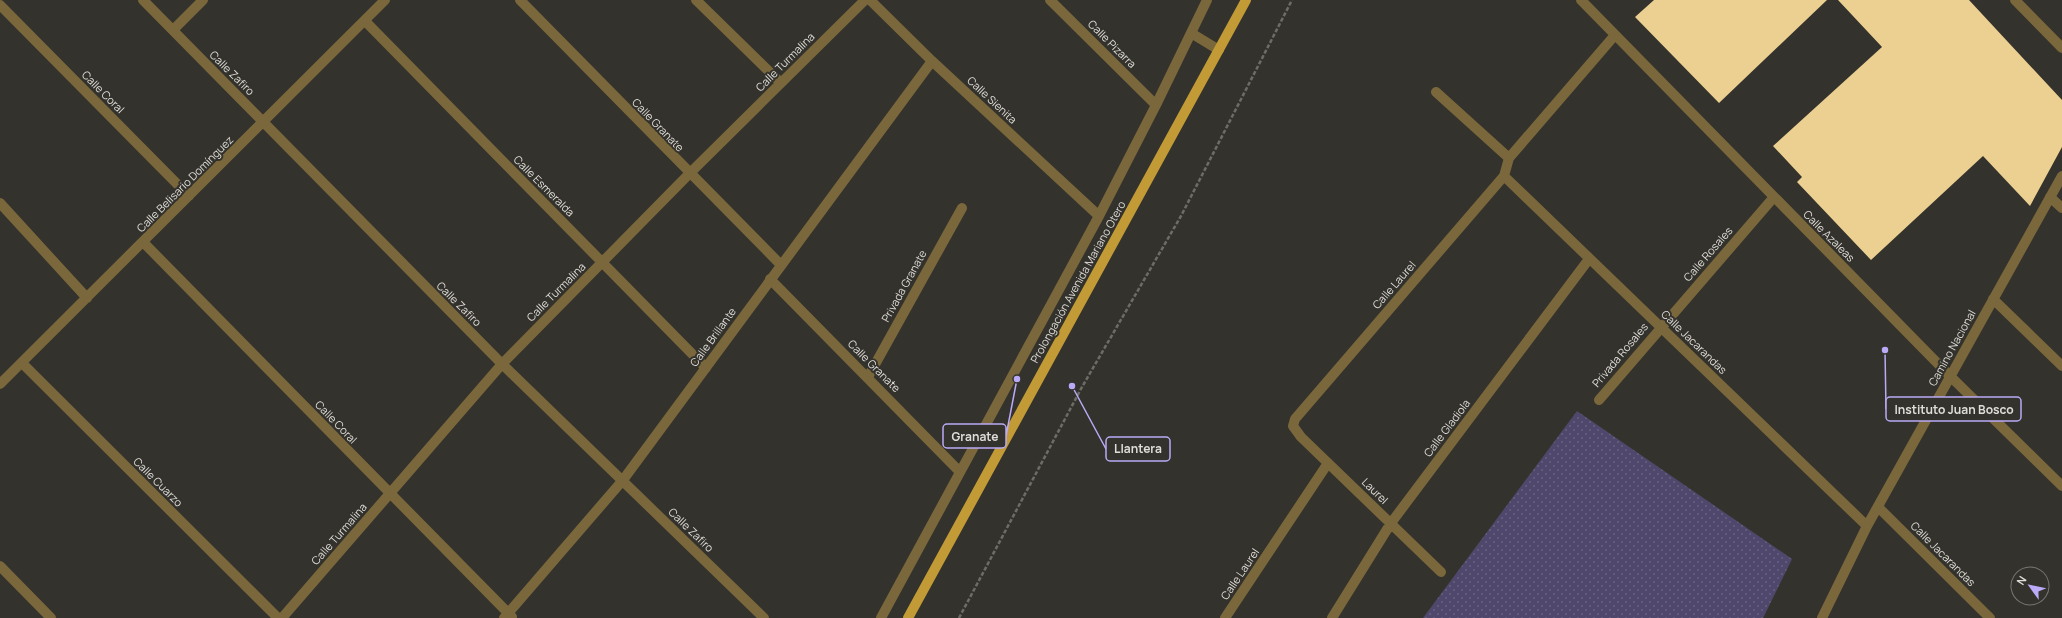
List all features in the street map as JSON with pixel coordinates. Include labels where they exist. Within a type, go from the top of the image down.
[{"type":"main road","name":"Prolongación Avenida Mariano Otero","points":[[908,618],[1246,0]]},
{"type":"street","name":"Calle Zafiro","points":[[143,0],[502,364],[764,618]]},
{"type":"street","points":[[173,30],[203,0]]},
{"type":"street","name":"Calle Belisario Domínguez","points":[[0,384],[385,0]]},
{"type":"street","name":"Calle Granate","points":[[520,0],[689,174],[781,265]]},
{"type":"street","points":[[696,0],[780,83]]},
{"type":"street","name":"Calle Turmalina","points":[[282,618],[502,364],[689,174],[865,0]]},
{"type":"street","name":"Calle Sienita","points":[[870,0],[932,61],[1098,216]]},
{"type":"street","name":"Calle Pizarra","points":[[1050,0],[1156,105]]},
{"type":"street","points":[[881,618],[960,471],[988,424],[1098,216],[1156,105],[1207,0]]},
{"type":"street","name":"Calle Azaleas","points":[[1581,0],[1950,376],[2062,486]]},
{"type":"street","points":[[2015,0],[2062,48]]},
{"type":"street","name":"Calle Coral","points":[[0,5],[189,196]]},
{"type":"street","name":"Calle Esmeralda","points":[[365,21],[706,368]]},
{"type":"street","points":[[1191,33],[1219,50]]},
{"type":"street","name":"Calle Laurel","points":[[1293,426],[1300,412],[1504,176],[1509,158],[1615,35]]},
{"type":"street","name":"Calle Brillante","points":[[508,617],[622,480],[932,61]]},
{"type":"street","points":[[1436,92],[1509,158]]},
{"type":"street","name":"Calle Jacarandas","points":[[1504,176],[1867,526]]},
{"type":"street","name":"Camino Nacional","points":[[1822,618],[1867,526],[2062,176]]},
{"type":"street","name":"Calle Rosales","points":[[1660,327],[1774,197]]},
{"type":"street","points":[[2050,197],[2062,208]]},
{"type":"street","points":[[0,203],[87,298]]},
{"type":"street","name":"Privada Granate","points":[[868,377],[962,208]]},
{"type":"street","name":"Calle Coral","points":[[143,242],[390,493],[508,617]]},
{"type":"street","name":"Calle Gladiola","points":[[1332,618],[1391,523],[1589,259]]},
{"type":"street","name":"Calle Granate","points":[[770,279],[960,471]]},
{"type":"street","points":[[1993,299],[2062,366]]},
{"type":"street","name":"Privada Rosales","points":[[1599,400],[1660,327]]},
{"type":"street","name":"Calle Cuarzo","points":[[22,363],[278,618]]},
{"type":"street","name":"Laurel","points":[[1293,426],[1301,438],[1441,572]]},
{"type":"street","name":"Calle Laurel","points":[[1225,618],[1328,463]]},
{"type":"street","name":"Calle Jacarandas","points":[[1878,507],[1990,618]]},
{"type":"street","points":[[0,566],[51,618]]},
{"type":"path","points":[[960,618],[1082,387],[1181,216],[1292,0]]},
{"type":"shaded area","points":[[1577,411],[1792,559],[1763,618],[1423,618]]},
{"type":"building","points":[[1654,0],[1827,0],[1719,103],[1635,17]]},
{"type":"building","points":[[1838,0],[1969,0],[2062,100],[2062,147],[2030,206],[1983,156],[1871,260],[1797,182],[1802,177],[1773,146],[1882,47]]},
{"type":"place","name":"Instituto Juan Bosco","points":[[1885,350]]},
{"type":"place","name":"Granate","points":[[1017,379]]},
{"type":"place","name":"Llantera","points":[[1072,386]]}]
